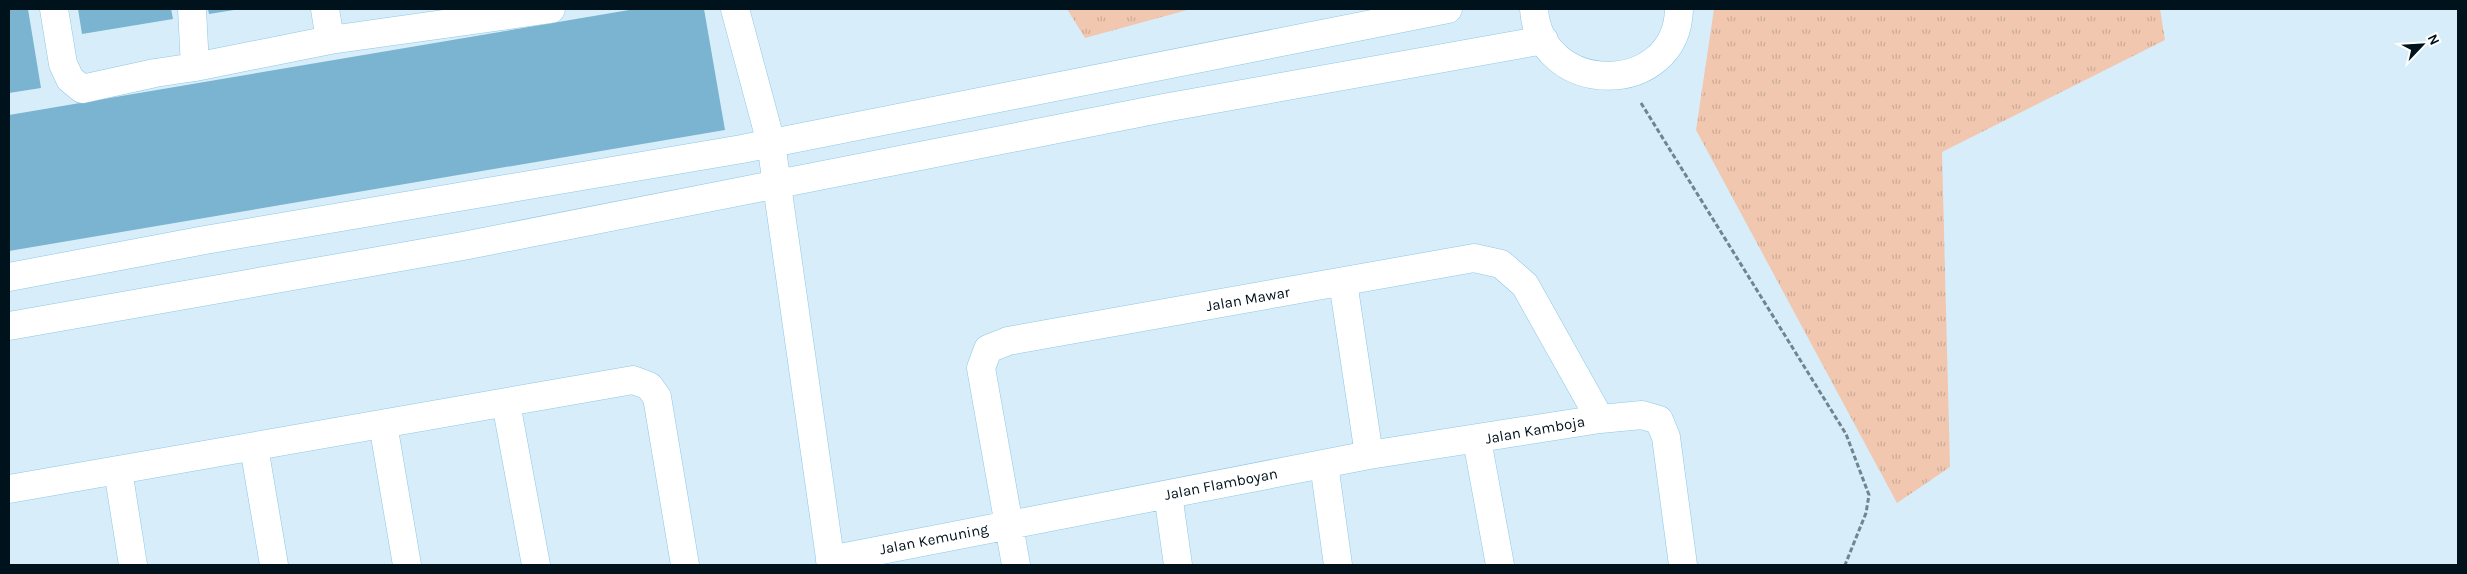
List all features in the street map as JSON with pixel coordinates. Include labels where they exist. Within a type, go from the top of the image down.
[{"type":"street","points":[[54,9],[63,64],[70,79],[82,89],[155,73],[195,67],[455,16],[551,9]]},
{"type":"street","points":[[192,9],[195,67]]},
{"type":"street","points":[[325,9],[330,40]]},
{"type":"street","points":[[735,9],[771,143],[831,563]]},
{"type":"street","points":[[9,277],[205,240],[771,143],[1448,9]]},
{"type":"street","points":[[1534,9],[1538,30],[1561,61],[1577,71],[1596,76],[1634,73],[1650,63],[1664,50],[1674,34],[1679,9]]},
{"type":"street","points":[[9,326],[463,246],[1164,108],[1544,40]]},
{"type":"street","name":"Jalan Mawar","points":[[1008,524],[981,368],[988,349],[1008,341],[1474,258],[1501,264],[1525,285],[1600,419]]},
{"type":"street","points":[[1343,282],[1369,455]]},
{"type":"street","points":[[9,489],[634,380],[649,386],[657,397],[685,565]]},
{"type":"street","points":[[506,403],[536,565]]},
{"type":"street","name":"Jalan Kamboja","points":[[1500,565],[1477,440],[1600,419],[1642,415],[1659,420],[1666,437],[1683,565]]},
{"type":"street","points":[[383,424],[407,565]]},
{"type":"street","name":"Jalan Flamboyan","points":[[1008,524],[1369,455],[1477,440]]},
{"type":"street","points":[[254,447],[274,565]]},
{"type":"street","points":[[1324,464],[1338,565]]},
{"type":"street","points":[[118,470],[133,565]]},
{"type":"street","points":[[1168,494],[1178,565]]},
{"type":"street","points":[[1008,524],[1016,565]]},
{"type":"street","name":"Jalan Kemuning","points":[[831,563],[1008,524]]},
{"type":"path","points":[[1624,75],[1846,434],[1869,495],[1866,513],[1845,565]]},
{"type":"green space","points":[[1067,9],[1191,9],[1085,38]]},
{"type":"green space","points":[[1714,9],[2160,9],[2165,40],[1942,152],[1950,467],[1897,503],[1696,130]]},
{"type":"building","points":[[9,9],[28,9],[41,88],[9,93]]},
{"type":"building","points":[[78,9],[171,9],[173,19],[82,34]]},
{"type":"building","points":[[208,9],[234,9],[234,10],[209,14]]},
{"type":"building","points":[[635,9],[704,9],[725,130],[9,251],[9,115]]}]
